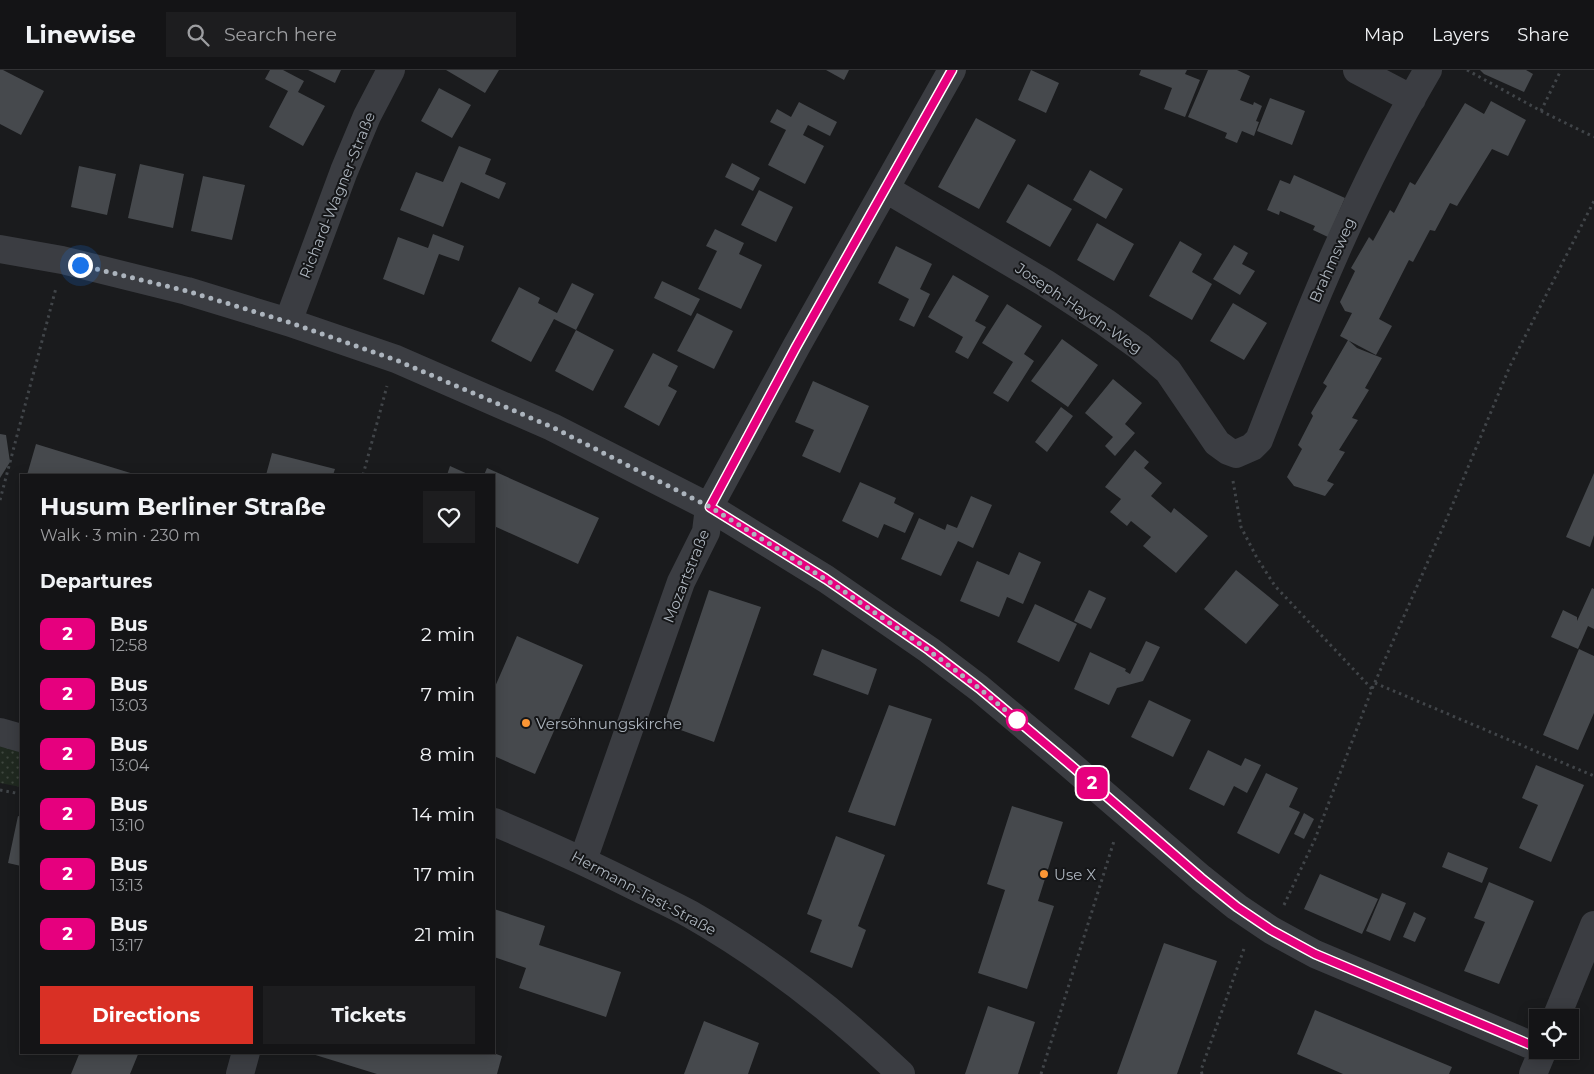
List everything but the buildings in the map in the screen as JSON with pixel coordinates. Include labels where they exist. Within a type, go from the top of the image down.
[{"type":"street","name":"Richard-Wagner-Straße","points":[[288,322],[344,172],[367,116],[391,70]]},
{"type":"street","name":"Mozartstraße","points":[[583,860],[681,582],[706,532],[710,507],[796,347],[952,70]]},
{"type":"street","points":[[1357,70],[1412,99]]},
{"type":"street","name":"Brahmsweg","points":[[1236,451],[1252,447],[1260,440],[1304,325],[1346,229],[1385,148],[1428,70]]},
{"type":"street","name":"Joseph-Haydn-Weg","points":[[886,189],[1045,283],[1140,346],[1168,371],[1217,443],[1236,451]]},
{"type":"street","points":[[0,249],[62,260],[187,291],[288,322],[396,360],[552,427],[710,507],[826,579],[929,650],[979,688],[1237,907],[1259,935],[1315,954],[1529,1044]]},
{"type":"street","points":[[0,732],[20,738]]},
{"type":"street","name":"Hermann-Tast-Straße","points":[[495,822],[583,860],[689,914],[793,982],[848,1026],[902,1074]]},
{"type":"street","points":[[1560,1009],[1594,925]]},
{"type":"street","points":[[240,1074],[245,1054]]},
{"type":"street","points":[[1533,1074],[1539,1059]]},
{"type":"path","points":[[1467,70],[1541,111],[1594,137]]},
{"type":"path","points":[[1541,111],[1561,70]]},
{"type":"path","points":[[1202,1074],[1200,1070],[1259,935],[1302,869],[1372,689],[1444,526],[1510,366],[1594,201]]},
{"type":"path","points":[[0,500],[62,260]]},
{"type":"path","points":[[363,474],[396,360]]},
{"type":"path","points":[[1236,451],[1242,527],[1257,558],[1275,586],[1372,689]]},
{"type":"path","points":[[1375,683],[1594,776]]},
{"type":"path","points":[[0,790],[20,794]]},
{"type":"path","points":[[1040,1074],[1116,832]]},
{"type":"shaded area","points":[[0,743],[20,747],[20,787],[0,783]]},
{"type":"bus line","name":"2","points":[[952,70],[796,347],[710,507],[826,579],[929,650],[979,688],[1117,803],[1201,878],[1237,907],[1271,930],[1315,954],[1529,1044]]},
{"type":"place","name":"Versöhnungskirche","points":[[526,723]]},
{"type":"place","name":"Use X","points":[[1044,874]]},
{"type":"route","points":[[80,265],[187,291],[288,322],[396,360],[552,427],[710,507],[773,546],[839,588],[916,641],[979,688],[1017,720]]}]
